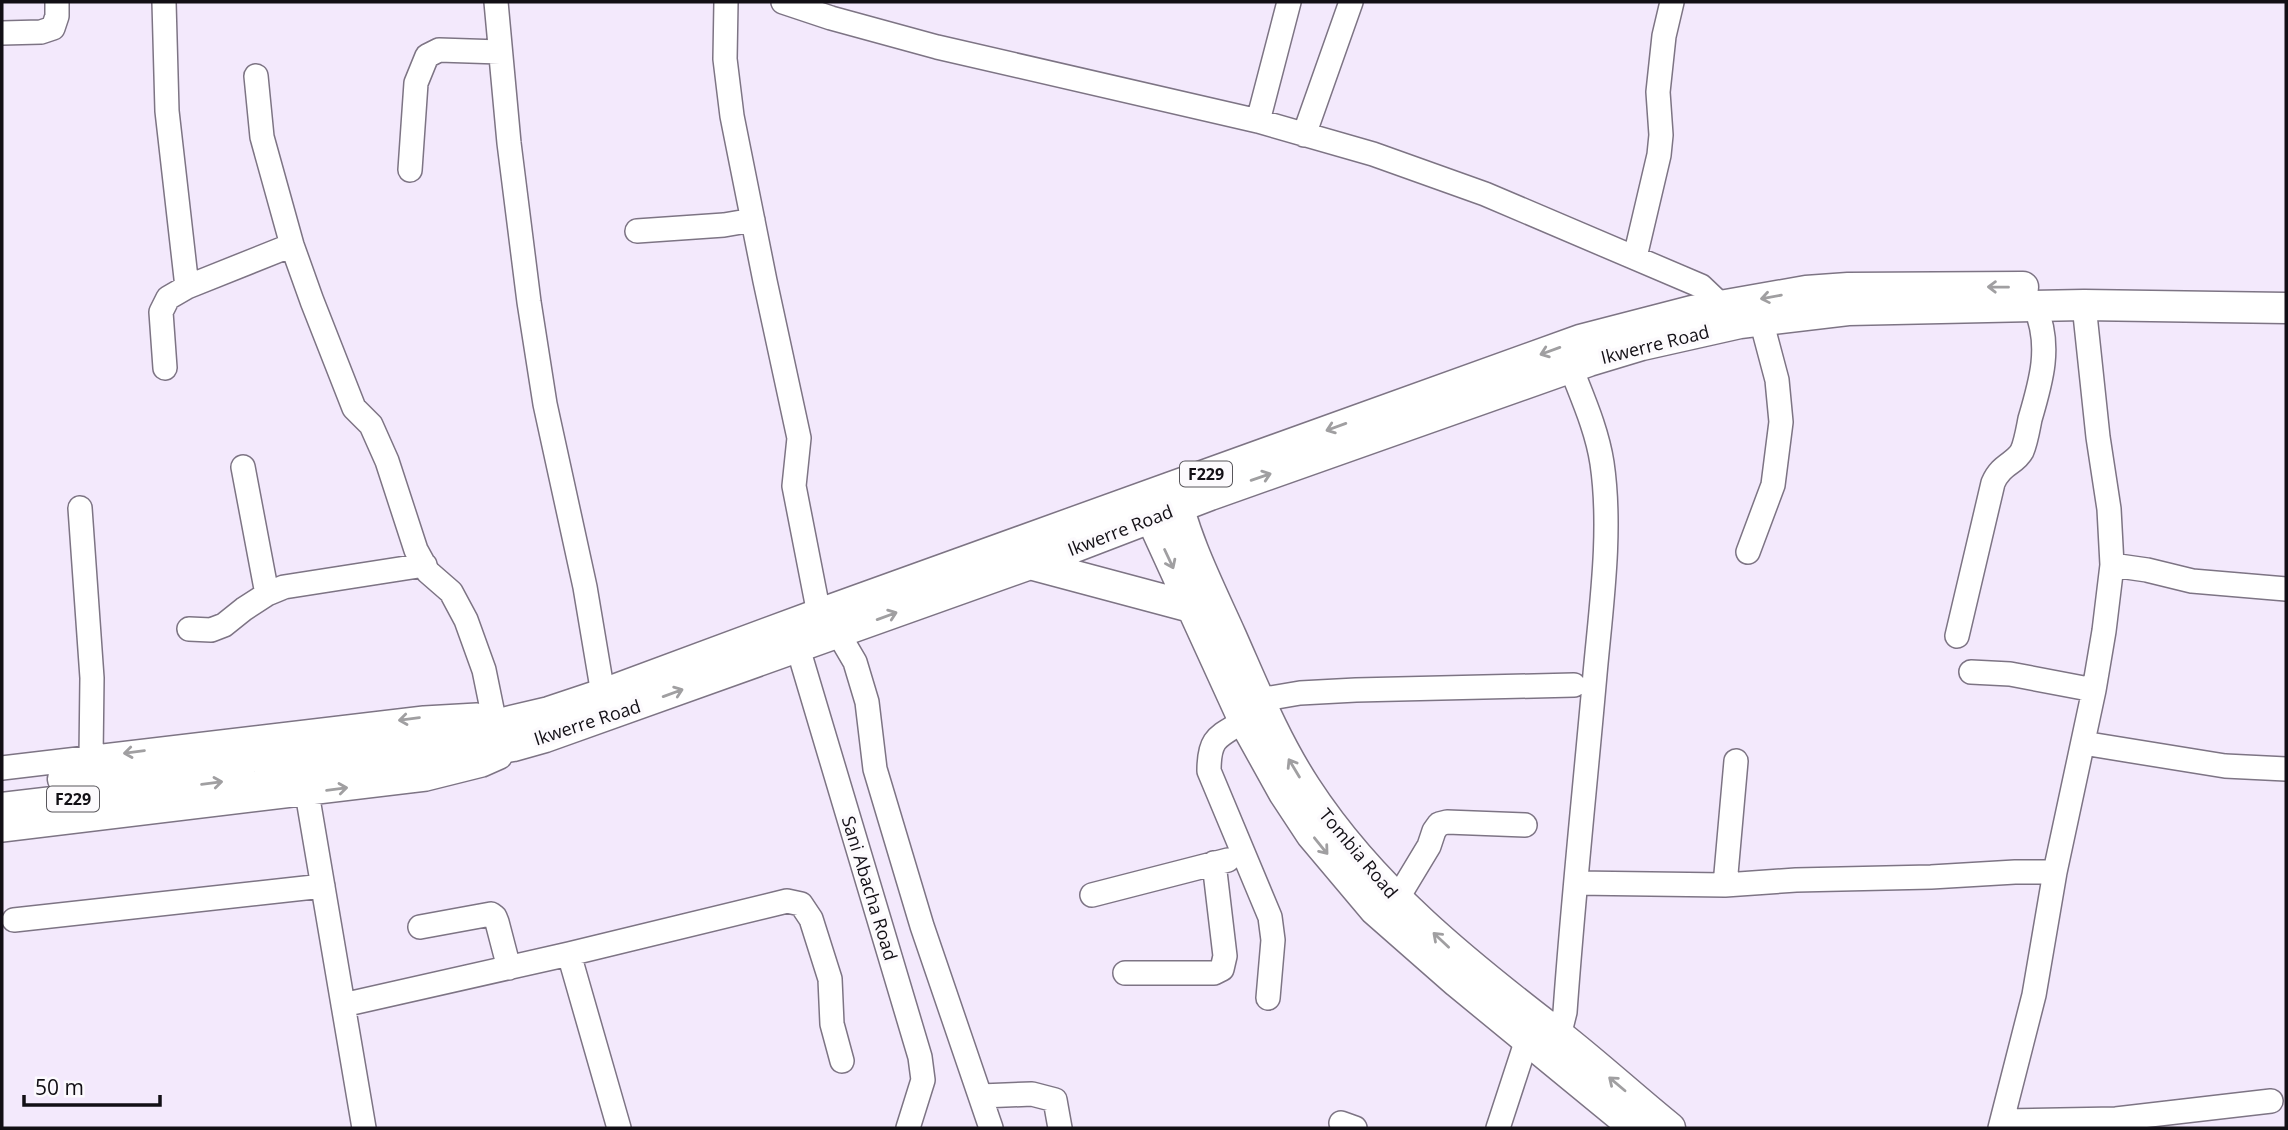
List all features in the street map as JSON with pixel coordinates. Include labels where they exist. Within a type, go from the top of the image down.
[{"type":"main road","name":"Ikwerre Road","points":[[1176,497],[1210,495],[1571,368],[1806,291],[1973,287],[2286,289]]},
{"type":"main road","name":"Ikwerre Road","points":[[2,787],[144,780],[471,753],[545,737],[799,648],[828,624],[1176,497],[1580,340],[1634,324],[1723,316],[1761,320],[1848,310],[2084,305],[2286,308]]},
{"type":"main road","points":[[1193,547],[1196,520],[1210,495]]},
{"type":"main road","name":"Tombia Road","points":[[1176,497],[1284,793],[1311,834],[1375,910],[1657,1127]]},
{"type":"main road","name":"Ikwerre Road","points":[[2,808],[144,780],[463,730],[549,712],[1030,564],[1146,508]]},
{"type":"main road","name":"Tombia Road","points":[[1146,508],[1191,607],[1252,711],[1282,748],[1307,789],[1340,834],[1398,899],[1542,1038]]},
{"type":"main road","points":[[1030,564],[1191,607]]},
{"type":"street","points":[[2,33],[41,32],[53,28],[57,16],[57,2]]},
{"type":"street","points":[[164,2],[167,111],[187,287]]},
{"type":"street","points":[[2,768],[424,718],[543,709],[600,695],[585,587],[545,404],[531,314],[509,144],[496,2]]},
{"type":"street","points":[[726,2],[725,59],[732,116],[799,438],[794,486],[828,624],[855,662],[867,702],[876,769],[922,926],[991,1128]]},
{"type":"street","points":[[783,2],[937,47],[1258,121],[1373,154],[1485,194],[1701,286],[1723,316]]},
{"type":"street","points":[[1258,121],[1289,2]]},
{"type":"street","points":[[1304,135],[1352,2]]},
{"type":"street","points":[[1635,257],[1661,135],[1658,92],[1664,36],[1672,2]]},
{"type":"street","points":[[410,170],[416,83],[427,56],[439,50],[500,52]]},
{"type":"street","points":[[256,76],[262,137],[292,245],[354,408],[371,425],[387,461],[416,550],[428,572],[451,592],[466,620],[484,670],[493,714]]},
{"type":"street","points":[[636,231],[724,225],[752,220]]},
{"type":"street","points":[[165,368],[161,312],[168,298],[187,287],[292,245]]},
{"type":"street","points":[[2084,305],[2098,437],[2109,509],[2112,565],[2094,690],[2056,872],[2034,995],[2001,1124],[2116,1119],[2271,1101]]},
{"type":"street","points":[[1958,636],[1993,483],[1998,471],[2021,453],[2043,375],[2043,325],[2035,307]]},
{"type":"street","points":[[1748,552],[1773,485],[1781,422],[1777,380],[1761,320]]},
{"type":"street","points":[[1498,1128],[1542,1038],[1565,1012],[1599,623],[1606,499],[1602,462],[1593,425],[1571,368]]},
{"type":"street","points":[[243,467],[267,594]]},
{"type":"street","points":[[80,508],[92,678],[91,757]]},
{"type":"street","points":[[189,629],[211,630],[225,625],[267,594],[284,587],[425,565]]},
{"type":"street","points":[[2112,565],[2192,581],[2286,589]]},
{"type":"street","name":"Sani Abacha Road","points":[[799,648],[920,1058],[923,1080],[908,1128]]},
{"type":"street","points":[[1971,671],[2010,674],[2094,690]]},
{"type":"street","points":[[1268,998],[1272,927],[1209,771],[1209,752],[1218,737],[1252,711],[1300,693],[1574,685]]},
{"type":"street","points":[[2,830],[440,776],[482,765],[545,737]]},
{"type":"street","points":[[2083,743],[2225,766],[2286,769]]},
{"type":"street","points":[[1726,885],[1736,761]]},
{"type":"street","points":[[307,793],[364,1128]]},
{"type":"street","points":[[1398,899],[1439,824],[1525,825]]},
{"type":"street","points":[[1092,895],[1244,856]]},
{"type":"street","points":[[1125,973],[1214,973],[1222,969],[1225,956],[1214,863]]},
{"type":"street","points":[[1576,883],[1726,885],[1796,880],[2056,872]]},
{"type":"street","points":[[14,920],[323,886]]},
{"type":"street","points":[[343,1006],[787,901],[801,904],[811,919],[830,979],[832,1024],[842,1061]]},
{"type":"street","points":[[421,927],[491,914],[497,922],[509,968]]},
{"type":"street","points":[[569,954],[619,1128]]},
{"type":"street","points":[[981,1096],[1032,1094],[1055,1100],[1060,1128]]}]
